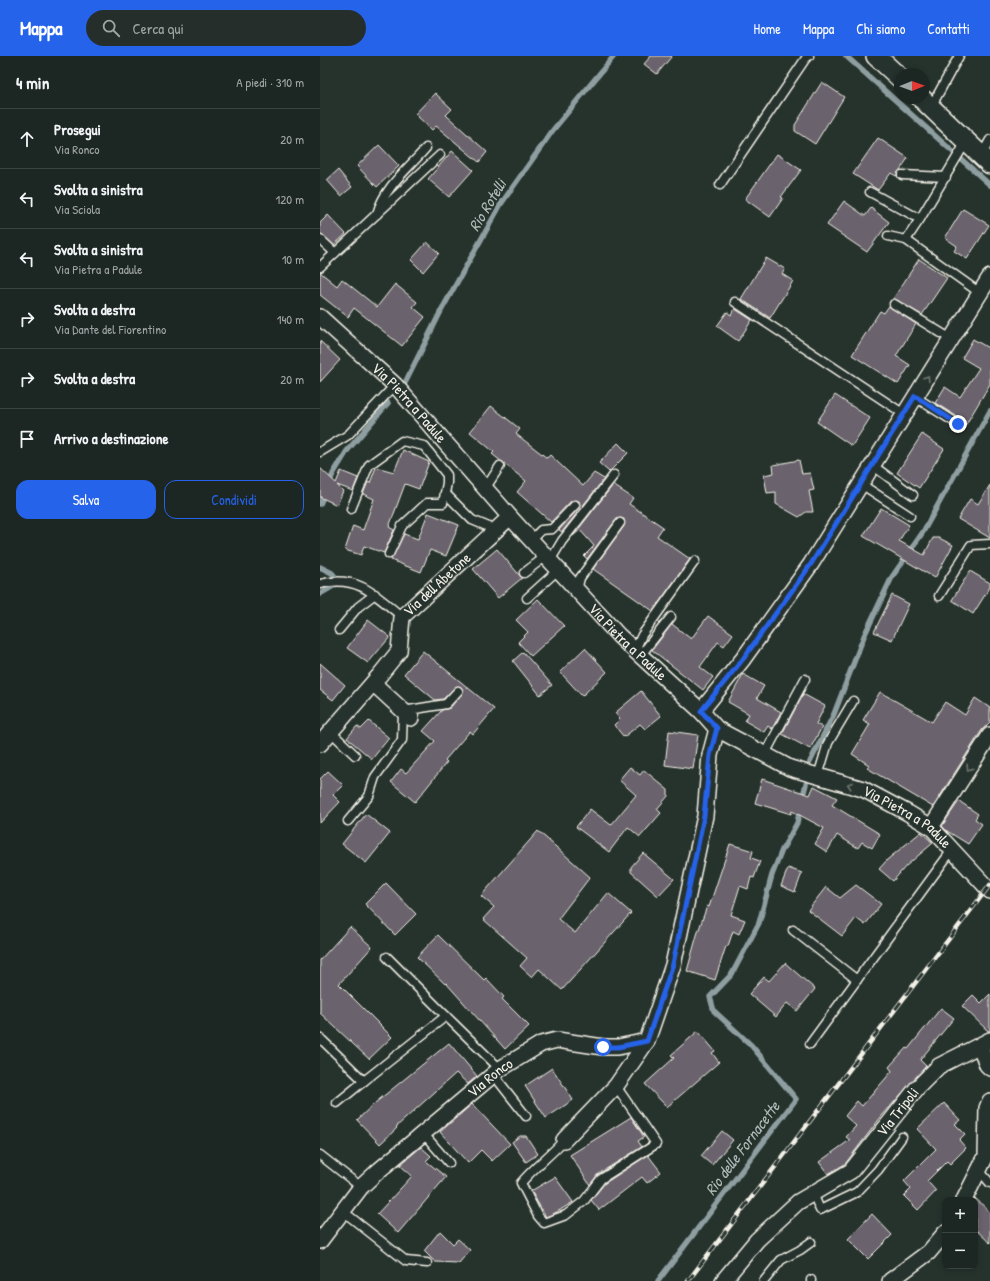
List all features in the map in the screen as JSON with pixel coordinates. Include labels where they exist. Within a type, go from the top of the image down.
[{"type":"street","points":[[876,56],[894,72]]},
{"type":"street","points":[[928,104],[964,145],[987,153]]},
{"type":"street","points":[[701,711],[743,659],[811,564],[990,277]]},
{"type":"street","name":"Via Pietra a Padule","points":[[320,317],[395,385],[510,517],[619,636],[701,711],[717,728],[790,768],[863,789],[931,826],[990,891]]},
{"type":"street","name":"Via dell'Abetone","points":[[320,744],[373,683],[398,651],[402,617],[510,517]]},
{"type":"street","points":[[373,683],[407,715]]},
{"type":"street","points":[[564,1140],[616,1086],[647,1041],[675,957],[704,816],[710,755],[717,728]]},
{"type":"street","points":[[931,826],[990,735]]},
{"type":"street","name":"Via Ronco","points":[[320,1241],[344,1212],[361,1187],[376,1172],[497,1071],[541,1044],[557,1040],[603,1047],[618,1047],[647,1041]]},
{"type":"street","points":[[985,1043],[987,1065],[990,1068]]},
{"type":"street","name":"Via Tripoli","points":[[723,1281],[757,1240],[798,1202],[851,1171],[917,1088],[939,1066],[985,1043]]},
{"type":"street","points":[[966,1197],[986,1156],[987,1108],[990,1101]]},
{"type":"street","points":[[890,1281],[929,1252],[942,1237]]},
{"type":"lane","points":[[720,185],[806,58],[809,56]]},
{"type":"lane","points":[[930,96],[959,56]]},
{"type":"lane","points":[[906,240],[946,177],[964,145]]},
{"type":"lane","points":[[377,214],[381,200],[387,189],[426,148]]},
{"type":"lane","points":[[320,267],[440,155]]},
{"type":"lane","points":[[902,175],[946,177]]},
{"type":"lane","points":[[870,192],[920,219]]},
{"type":"lane","points":[[888,236],[906,240],[980,293]]},
{"type":"lane","points":[[320,239],[335,253]]},
{"type":"lane","points":[[735,302],[904,414]]},
{"type":"lane","points":[[894,304],[951,339]]},
{"type":"lane","points":[[320,452],[348,435],[395,385]]},
{"type":"lane","points":[[915,396],[958,424]]},
{"type":"lane","points":[[351,508],[369,465],[402,441],[424,446],[447,475],[443,503],[427,503],[402,526],[389,554]]},
{"type":"lane","points":[[872,465],[913,494]]},
{"type":"lane","points":[[485,488],[500,466]]},
{"type":"lane","points":[[527,598],[551,562],[562,542],[614,476]]},
{"type":"lane","points":[[861,484],[910,516]]},
{"type":"lane","points":[[445,493],[472,520],[496,530]]},
{"type":"lane","points":[[531,540],[541,530],[552,529],[575,505]]},
{"type":"lane","points":[[577,590],[580,578],[620,523]]},
{"type":"lane","points":[[939,596],[971,545],[990,544]]},
{"type":"lane","points":[[638,653],[642,635],[695,561]]},
{"type":"lane","points":[[524,573],[551,562]]},
{"type":"lane","points":[[320,584],[334,580],[349,582],[375,594],[402,617]]},
{"type":"lane","points":[[339,630],[358,607],[375,594]]},
{"type":"lane","points":[[638,653],[671,617]]},
{"type":"lane","points":[[765,754],[805,679]]},
{"type":"lane","points":[[348,821],[369,796],[374,777],[402,740],[407,715],[446,704],[458,691]]},
{"type":"lane","points":[[818,776],[828,743],[853,701]]},
{"type":"lane","points":[[331,732],[355,755]]},
{"type":"lane","points":[[810,1044],[952,850]]},
{"type":"lane","points":[[793,930],[857,980]]},
{"type":"lane","points":[[386,957],[446,1016],[497,1071],[526,1116]]},
{"type":"lane","points":[[337,1103],[446,1016]]},
{"type":"lane","points":[[320,1038],[364,1081]]},
{"type":"lane","points":[[564,1140],[550,1156],[535,1167],[521,1184],[538,1216],[544,1223],[566,1215],[584,1201],[601,1179],[656,1144],[616,1086]]},
{"type":"lane","points":[[423,1133],[449,1163]]},
{"type":"lane","name":"Via Tripoli","points":[[813,1193],[820,1210],[857,1192],[878,1170],[902,1137]]},
{"type":"lane","points":[[320,1155],[361,1187]]},
{"type":"lane","points":[[979,1170],[990,1183]]},
{"type":"lane","points":[[344,1212],[406,1261],[427,1263]]},
{"type":"lane","points":[[764,1281],[782,1260],[811,1242]]},
{"type":"building","points":[[651,56],[672,56],[657,74],[644,64]]},
{"type":"building","points":[[822,82],[844,97],[815,144],[795,131],[795,125]]},
{"type":"building","points":[[435,93],[452,109],[446,115],[487,152],[479,162],[436,126],[432,130],[415,114]]},
{"type":"building","points":[[878,138],[908,158],[896,176],[891,173],[878,190],[853,174]]},
{"type":"building","points":[[379,145],[399,166],[377,187],[357,166]]},
{"type":"building","points":[[452,151],[473,170],[449,197],[428,179]]},
{"type":"building","points":[[777,154],[801,170],[781,197],[783,198],[770,217],[745,199]]},
{"type":"building","points":[[338,170],[352,187],[341,196],[327,180]]},
{"type":"building","points":[[844,201],[865,216],[871,208],[889,222],[867,252],[827,225]]},
{"type":"building","points":[[963,209],[989,225],[967,259],[954,251],[957,246],[945,238]]},
{"type":"building","points":[[328,215],[346,234],[334,245],[320,234],[320,223]]},
{"type":"building","points":[[427,242],[439,253],[423,272],[411,260]]},
{"type":"building","points":[[766,258],[785,269],[782,274],[793,281],[770,318],[741,299]]},
{"type":"building","points":[[919,259],[947,278],[922,315],[893,299]]},
{"type":"building","points":[[320,272],[337,286],[342,279],[377,307],[395,284],[417,302],[413,307],[425,317],[402,346],[354,308],[348,317],[320,295]]},
{"type":"building","points":[[889,306],[916,324],[896,356],[910,365],[898,384],[852,355],[880,311],[884,313]]},
{"type":"building","points":[[735,309],[752,320],[738,341],[717,326],[727,312],[731,315]]},
{"type":"building","points":[[973,339],[990,349],[990,384],[965,426],[961,419],[935,403],[945,387],[960,397],[979,368],[962,358]]},
{"type":"building","points":[[320,341],[340,360],[320,382]]},
{"type":"building","points":[[835,395],[870,418],[852,446],[817,422]]},
{"type":"building","points":[[491,406],[520,429],[516,434],[547,458],[550,455],[583,486],[594,473],[604,479],[562,532],[559,530],[579,508],[579,501],[571,501],[551,522],[517,492],[526,481],[492,454],[494,452],[470,432]]},
{"type":"building","points":[[922,434],[944,449],[919,488],[897,473]]},
{"type":"building","points":[[618,443],[628,453],[609,472],[599,463]]},
{"type":"building","points":[[403,450],[429,462],[419,489],[405,484],[389,527],[394,530],[384,553],[364,546],[361,555],[345,550],[353,526],[363,530],[374,499],[363,494],[368,482],[370,483],[376,467],[394,472]]},
{"type":"building","points":[[799,460],[802,474],[810,473],[814,490],[809,491],[813,512],[806,512],[799,517],[776,504],[776,492],[767,493],[764,475],[774,473],[773,465]]},
{"type":"building","points":[[320,468],[336,483],[341,471],[358,478],[353,491],[337,485],[343,491],[337,505],[320,497]]},
{"type":"building","points":[[613,485],[633,498],[629,504],[663,527],[657,536],[690,559],[653,611],[593,569],[624,526],[624,519],[620,518],[616,520],[587,559],[584,556],[594,546],[580,530],[573,536]]},
{"type":"building","points":[[990,485],[990,538],[958,519],[970,499],[978,504]]},
{"type":"building","points":[[881,508],[909,525],[899,541],[924,555],[933,538],[939,538],[953,545],[935,578],[863,536]]},
{"type":"building","points":[[428,513],[459,525],[446,556],[430,550],[421,572],[391,560],[404,534],[418,539]]},
{"type":"building","points":[[497,549],[522,578],[498,598],[473,569]]},
{"type":"building","points":[[970,571],[990,583],[990,587],[973,614],[952,600]]},
{"type":"building","points":[[892,595],[909,604],[892,640],[874,632]]},
{"type":"building","points":[[538,599],[564,626],[531,656],[518,642],[528,632],[516,620]]},
{"type":"building","points":[[708,616],[733,634],[724,646],[718,642],[700,667],[713,677],[703,690],[652,650],[672,624],[691,639]]},
{"type":"building","points":[[368,620],[390,637],[368,663],[347,648]]},
{"type":"building","points":[[585,648],[607,672],[582,696],[560,672]]},
{"type":"building","points":[[423,651],[494,709],[473,734],[470,731],[445,760],[447,762],[415,802],[391,782],[401,769],[406,773],[435,741],[423,731],[442,710],[450,708],[463,692],[461,687],[457,686],[443,699],[435,700],[404,674]]},
{"type":"building","points":[[523,652],[552,685],[540,695],[513,661]]},
{"type":"building","points":[[320,663],[345,685],[333,700],[320,690]]},
{"type":"building","points":[[743,674],[764,686],[757,698],[781,712],[772,729],[768,726],[764,732],[745,721],[749,714],[728,702]]},
{"type":"building","points":[[641,691],[661,716],[645,729],[640,724],[624,737],[614,725],[620,719],[615,713]]},
{"type":"building","points":[[880,692],[932,722],[945,702],[965,715],[975,698],[990,708],[990,722],[982,730],[933,807],[867,768],[869,765],[852,754],[870,724],[863,720]]},
{"type":"building","points":[[803,694],[825,706],[816,724],[822,727],[810,749],[782,734]]},
{"type":"building","points":[[369,721],[389,738],[372,759],[347,738],[357,726],[361,729]]},
{"type":"building","points":[[669,731],[698,735],[693,769],[665,765]]},
{"type":"building","points":[[630,767],[640,775],[644,770],[668,790],[668,796],[657,809],[661,813],[640,837],[628,827],[609,852],[576,827],[590,809],[611,825],[636,795],[619,780]]},
{"type":"building","points":[[328,771],[343,785],[333,795],[340,802],[320,823],[320,779]]},
{"type":"building","points":[[762,779],[810,795],[814,786],[837,798],[832,805],[880,834],[872,848],[862,842],[858,848],[837,835],[827,852],[815,844],[824,828],[792,811],[791,814],[755,803]]},
{"type":"building","points":[[959,801],[978,814],[975,819],[982,824],[968,844],[947,831],[942,826]]},
{"type":"building","points":[[366,814],[390,833],[366,863],[342,844]]},
{"type":"building","points":[[538,831],[590,877],[558,919],[575,933],[608,893],[631,913],[562,990],[539,969],[532,977],[520,966],[527,958],[483,919],[494,907],[481,896]]},
{"type":"building","points":[[921,832],[933,843],[906,866],[893,881],[879,869],[888,859]]},
{"type":"building","points":[[730,844],[753,851],[751,858],[760,861],[754,878],[751,877],[748,889],[740,886],[731,915],[745,920],[739,934],[733,931],[728,946],[726,946],[715,980],[687,971],[697,935],[707,906],[709,907]]},
{"type":"building","points":[[643,853],[674,879],[658,896],[631,872],[631,867]]},
{"type":"building","points":[[788,868],[802,873],[795,892],[781,886]]},
{"type":"building","points":[[386,883],[416,914],[395,935],[365,904]]},
{"type":"building","points":[[856,885],[881,904],[865,925],[856,918],[842,936],[808,910],[826,887],[840,898]]},
{"type":"building","points":[[350,927],[372,947],[339,984],[392,1037],[369,1059],[320,1013],[320,960]]},
{"type":"building","points":[[438,935],[484,980],[486,978],[504,997],[502,999],[529,1026],[505,1049],[446,983],[445,984],[417,957]]},
{"type":"building","points":[[785,963],[815,989],[797,1011],[787,1003],[776,1017],[749,994],[764,977],[769,981]]},
{"type":"building","points":[[990,994],[990,1031],[988,1031],[962,1006],[973,995],[981,1003]]},
{"type":"building","points":[[941,1008],[954,1018],[920,1060],[926,1066],[881,1117],[845,1164],[828,1174],[819,1162],[850,1140],[846,1137],[856,1126],[845,1116],[857,1101],[862,1106],[892,1071],[889,1067],[906,1048],[908,1049]]},
{"type":"building","points":[[698,1031],[715,1051],[712,1053],[719,1062],[667,1107],[645,1084],[674,1058],[671,1055]]},
{"type":"building","points":[[449,1043],[477,1076],[468,1084],[456,1073],[396,1127],[397,1128],[380,1144],[357,1120],[375,1103]]},
{"type":"building","points":[[552,1068],[573,1100],[546,1118],[525,1086]]},
{"type":"building","points":[[944,1103],[960,1120],[955,1124],[965,1134],[959,1140],[966,1148],[950,1164],[947,1161],[927,1181],[936,1191],[918,1210],[904,1196],[911,1189],[904,1181],[936,1149],[917,1129]]},
{"type":"building","points":[[472,1104],[510,1144],[492,1161],[481,1150],[468,1163],[440,1132]]},
{"type":"building","points":[[631,1117],[644,1137],[638,1141],[642,1147],[598,1174],[590,1185],[570,1155]]},
{"type":"building","points":[[722,1131],[733,1140],[712,1165],[701,1156]]},
{"type":"building","points":[[520,1136],[526,1136],[538,1154],[526,1162],[512,1142]]},
{"type":"building","points":[[421,1147],[431,1156],[426,1161],[446,1177],[398,1233],[377,1214],[412,1176],[400,1165]]},
{"type":"building","points":[[648,1155],[661,1172],[647,1183],[642,1177],[599,1210],[591,1200],[605,1183]]},
{"type":"building","points":[[555,1177],[573,1202],[546,1217],[531,1191]]},
{"type":"building","points":[[978,1201],[990,1212],[990,1243],[978,1232]]},
{"type":"building","points":[[872,1214],[892,1235],[868,1259],[848,1239]]},
{"type":"building","points":[[440,1231],[453,1244],[458,1239],[470,1250],[459,1263],[435,1262],[424,1251]]},
{"type":"waterway","name":"Rio Rotelli","points":[[405,383],[441,311],[501,204],[553,130],[614,56]]},
{"type":"waterway","points":[[846,56],[990,185]]},
{"type":"waterway","name":"Rio Rotelli","points":[[320,504],[333,474],[347,451],[388,403]]},
{"type":"waterway","points":[[810,762],[834,714],[864,636],[892,577],[923,532],[990,411]]},
{"type":"waterway","name":"Rio Rotelli","points":[[320,567],[332,573],[337,579]]},
{"type":"waterway","name":"Rio Rotelli","points":[[320,594],[337,584]]},
{"type":"waterway","name":"Rio delle Fornacette","points":[[802,800],[806,784]]},
{"type":"waterway","name":"Rio delle Fornacette","points":[[658,1281],[796,1099],[751,1045],[714,1011],[710,997],[732,974],[759,923],[772,875],[782,850],[797,823],[800,809]]},
{"type":"railway","points":[[688,1281],[990,885]]},
{"type":"route","points":[[603,1047],[618,1047],[647,1041],[673,964],[704,816],[710,755],[717,728],[701,711],[743,659],[811,564],[915,396],[958,424]]}]
